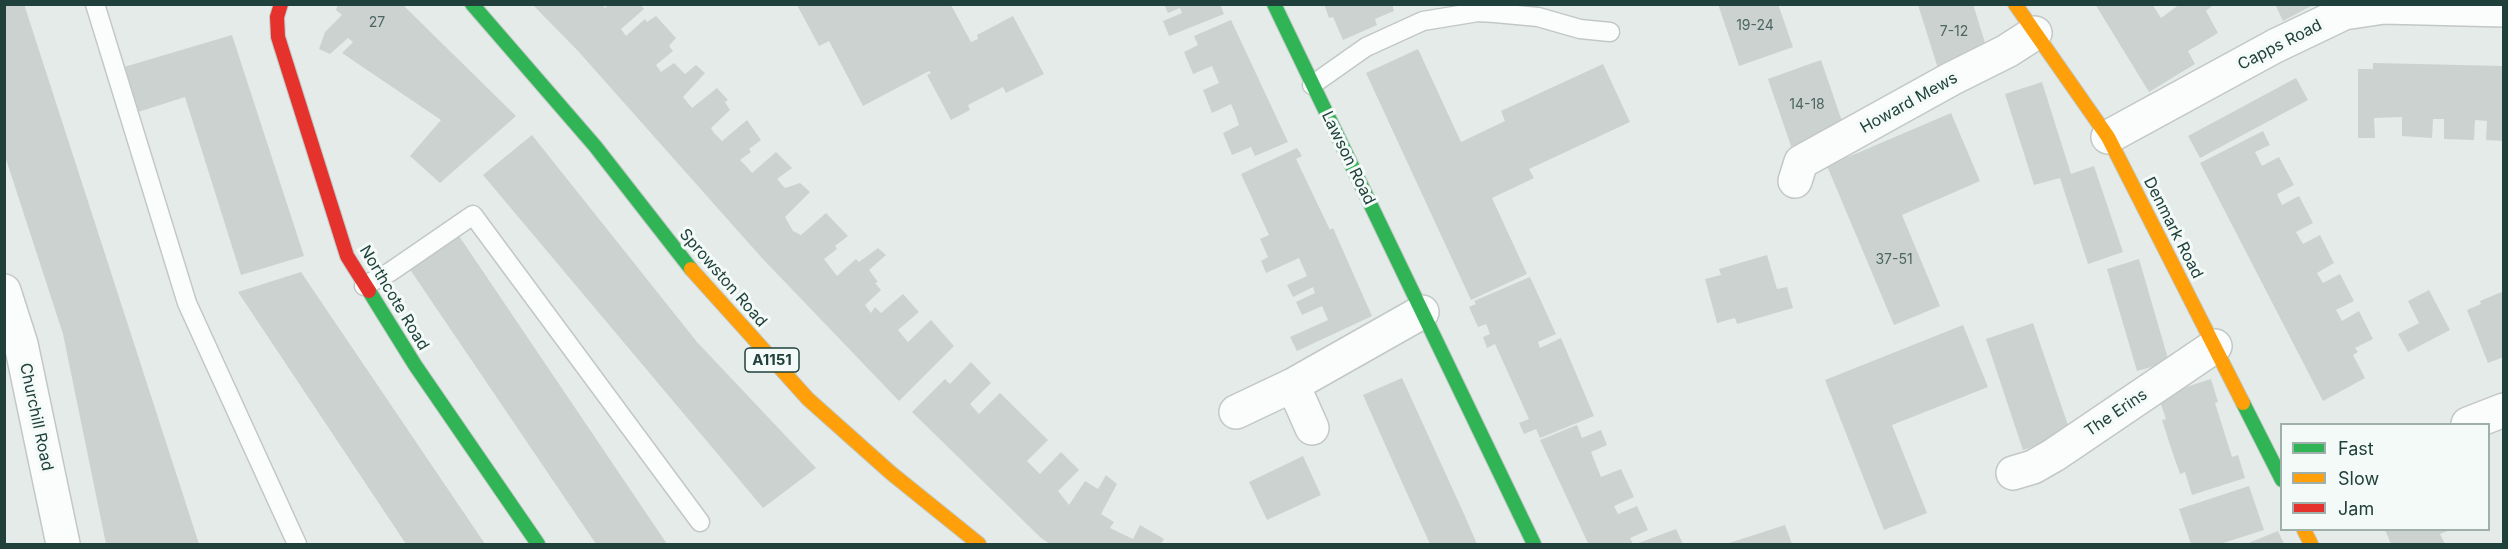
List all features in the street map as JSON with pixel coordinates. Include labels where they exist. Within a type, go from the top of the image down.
[{"type":"street","name":"Northcote Road","points":[[281,4],[277,17],[278,37],[347,256],[415,365],[538,544]]},
{"type":"street","name":"Sprowston Road","points":[[472,4],[595,146],[686,264],[808,399],[891,473],[979,544]]},
{"type":"street","name":"Lawson Road","points":[[1274,4],[1534,544]]},
{"type":"street","name":"Denmark Road","points":[[2015,4],[2108,136],[2280,476]]},
{"type":"street","name":"Capps Road","points":[[2108,136],[2343,9],[2384,7],[2504,10]]},
{"type":"street","name":"Howard Mews","points":[[1795,181],[1801,162],[1951,79],[2007,51],[2035,33]]},
{"type":"street","name":"Churchill Road","points":[[4,291],[21,344],[63,544]]},
{"type":"street","points":[[1236,412],[1293,385],[1422,312]]},
{"type":"street","name":"The Erins","points":[[2013,473],[2033,467],[2054,455],[2215,346]]},
{"type":"street","points":[[1293,385],[1312,429]]},
{"type":"street","points":[[2471,423],[2504,410]]},
{"type":"lane","points":[[95,4],[187,303],[297,544]]},
{"type":"lane","points":[[1312,85],[1366,47],[1423,21],[1478,12],[1538,17],[1580,29],[1610,32]]},
{"type":"lane","points":[[364,286],[390,272],[472,215],[700,522]]},
{"type":"building","points":[[4,4],[24,4],[199,544],[106,544],[63,334],[4,153]]},
{"type":"building","points":[[338,4],[402,4],[516,116],[440,183],[410,156],[441,120],[342,53],[353,42],[348,38],[330,54],[319,49],[325,32],[342,15],[336,10]]},
{"type":"building","points":[[532,4],[601,4],[605,8],[609,4],[640,4],[644,9],[621,29],[626,36],[645,19],[647,22],[656,16],[676,38],[669,46],[673,51],[656,65],[661,72],[674,63],[685,74],[696,65],[705,73],[683,97],[692,108],[717,88],[728,100],[725,102],[730,110],[711,128],[714,133],[722,141],[747,120],[761,140],[740,160],[752,173],[776,152],[792,168],[777,179],[785,188],[800,183],[810,192],[785,217],[793,231],[801,235],[826,213],[848,236],[824,259],[837,276],[856,259],[859,262],[878,248],[886,255],[869,270],[881,290],[865,305],[871,313],[875,307],[881,313],[903,294],[919,312],[898,330],[908,342],[931,320],[954,346],[899,401],[761,257],[578,51]]},
{"type":"building","points":[[1164,4],[1220,4],[1224,14],[1169,36],[1163,21],[1182,13],[1180,8],[1168,13]]},
{"type":"building","points":[[1324,4],[1392,4],[1394,11],[1375,19],[1377,25],[1343,40],[1333,17],[1329,18]]},
{"type":"building","points":[[1718,4],[1778,4],[1793,47],[1739,66]]},
{"type":"building","points":[[1973,4],[1990,59],[1940,75],[1918,5]]},
{"type":"building","points":[[2095,4],[2152,4],[2161,18],[2180,4],[2214,4],[2206,11],[2218,33],[2188,51],[2195,64],[2149,92]]},
{"type":"building","points":[[2275,4],[2315,4],[2283,21]]},
{"type":"building","points":[[797,5],[951,5],[971,42],[978,39],[977,35],[1013,16],[1044,74],[1006,93],[1003,87],[968,105],[970,110],[951,120],[927,75],[931,73],[929,71],[863,106],[829,41],[819,46]]},
{"type":"building","points":[[1231,20],[1288,142],[1255,156],[1251,147],[1232,155],[1223,133],[1239,125],[1231,104],[1212,113],[1203,90],[1219,83],[1212,66],[1193,74],[1184,52],[1198,45],[1194,36]]},
{"type":"building","points":[[232,35],[304,256],[241,275],[185,97],[138,112],[124,67]]},
{"type":"building","points":[[1418,49],[1461,142],[1505,121],[1501,111],[1603,64],[1630,122],[1529,169],[1534,178],[1492,198],[1527,274],[1471,300],[1366,73]]},
{"type":"building","points":[[1821,60],[1845,130],[1792,149],[1768,79]]},
{"type":"building","points":[[2373,63],[2504,66],[2504,141],[2486,140],[2487,121],[2475,120],[2474,140],[2444,139],[2444,119],[2433,119],[2432,138],[2402,136],[2402,117],[2374,118],[2375,138],[2358,138],[2358,69],[2373,69]]},
{"type":"building","points":[[2296,78],[2308,100],[2200,158],[2188,136]]},
{"type":"building","points":[[2042,82],[2071,174],[2094,166],[2123,252],[2088,264],[2060,178],[2034,185],[2005,94]]},
{"type":"building","points":[[1951,113],[1980,181],[1902,215],[1940,306],[1894,325],[1827,166]]},
{"type":"building","points":[[2263,131],[2270,145],[2255,152],[2262,166],[2279,157],[2294,185],[2277,194],[2282,205],[2299,196],[2313,223],[2296,232],[2303,244],[2320,235],[2334,263],[2317,273],[2323,283],[2340,274],[2354,301],[2336,310],[2342,321],[2359,311],[2373,339],[2355,348],[2358,352],[2353,355],[2365,378],[2323,401],[2200,163]]},
{"type":"building","points":[[532,135],[697,342],[816,468],[763,508],[483,175]]},
{"type":"building","points":[[1297,148],[1302,156],[1296,159],[1330,230],[1333,228],[1372,316],[1297,351],[1290,337],[1328,320],[1322,306],[1302,315],[1296,302],[1315,293],[1313,287],[1293,297],[1287,285],[1307,276],[1299,258],[1266,273],[1261,261],[1268,257],[1260,239],[1269,235],[1241,174]]},
{"type":"building","points":[[457,233],[667,544],[596,544],[407,265]]},
{"type":"building","points":[[1767,255],[1777,289],[1787,287],[1793,308],[1737,324],[1735,318],[1717,323],[1705,279],[1721,275],[1719,269]]},
{"type":"building","points":[[2139,259],[2169,362],[2137,371],[2107,269]]},
{"type":"building","points":[[301,272],[485,544],[406,544],[238,292]]},
{"type":"building","points":[[1530,277],[1556,334],[1538,342],[1540,348],[1561,338],[1594,416],[1540,438],[1536,429],[1524,434],[1519,423],[1529,419],[1495,344],[1487,348],[1483,337],[1490,334],[1486,324],[1478,327],[1469,307],[1476,304],[1474,301]]},
{"type":"building","points":[[2429,290],[2450,330],[2408,352],[2398,334],[2419,323],[2408,301]]},
{"type":"building","points":[[2504,291],[2504,357],[2488,363],[2467,310],[2481,304],[2480,301]]},
{"type":"building","points":[[2033,323],[2071,434],[2023,450],[1986,339]]},
{"type":"building","points":[[1963,325],[1988,387],[1892,425],[1927,513],[1884,530],[1825,380]]},
{"type":"building","points":[[971,362],[991,383],[970,404],[979,414],[1000,393],[1048,440],[1027,461],[1040,474],[1061,452],[1079,470],[1058,491],[1069,505],[1085,481],[1098,489],[1106,475],[1117,484],[1101,514],[1114,522],[1110,528],[1133,539],[1140,525],[1164,539],[1161,544],[1050,544],[1041,538],[912,412],[945,379],[950,384]]},
{"type":"building","points":[[1402,378],[1477,544],[1430,544],[1400,478],[1363,395]]},
{"type":"building","points":[[2211,379],[2218,402],[2215,403],[2232,457],[2238,455],[2245,478],[2192,495],[2185,472],[2180,474],[2171,448],[2162,420],[2166,419],[2158,396]]},
{"type":"building","points":[[1577,425],[1582,438],[1601,430],[1607,445],[1591,452],[1601,477],[1621,469],[1634,497],[1614,506],[1618,514],[1637,506],[1648,530],[1630,538],[1633,544],[1588,544],[1540,440]]},
{"type":"building","points":[[1303,456],[1321,495],[1267,520],[1249,482]]},
{"type":"building","points":[[2249,486],[2264,530],[2220,544],[2191,544],[2179,509]]},
{"type":"building","points":[[1785,525],[1792,544],[1726,544]]},
{"type":"building","points":[[1676,529],[1683,544],[1636,544]]},
{"type":"building","points":[[2278,531],[2284,544],[2246,544]]},
{"type":"building","points":[[2385,531],[2448,531],[2440,534],[2445,544],[2391,544]]},
{"type":"traffic: fast","points":[[472,4],[595,146],[691,269]]},
{"type":"traffic: fast","points":[[1274,4],[1534,544]]},
{"type":"traffic: fast","points":[[369,291],[415,365],[538,544]]},
{"type":"traffic: fast","points":[[2243,403],[2280,476]]},
{"type":"traffic: slow","points":[[2015,4],[2108,137],[2243,403]]},
{"type":"traffic: slow","points":[[691,269],[808,399],[891,473],[979,544]]},
{"type":"traffic: slow","points":[[2304,531],[2311,544]]},
{"type":"traffic: jam","points":[[281,4],[277,17],[278,37],[347,256],[369,291]]}]
